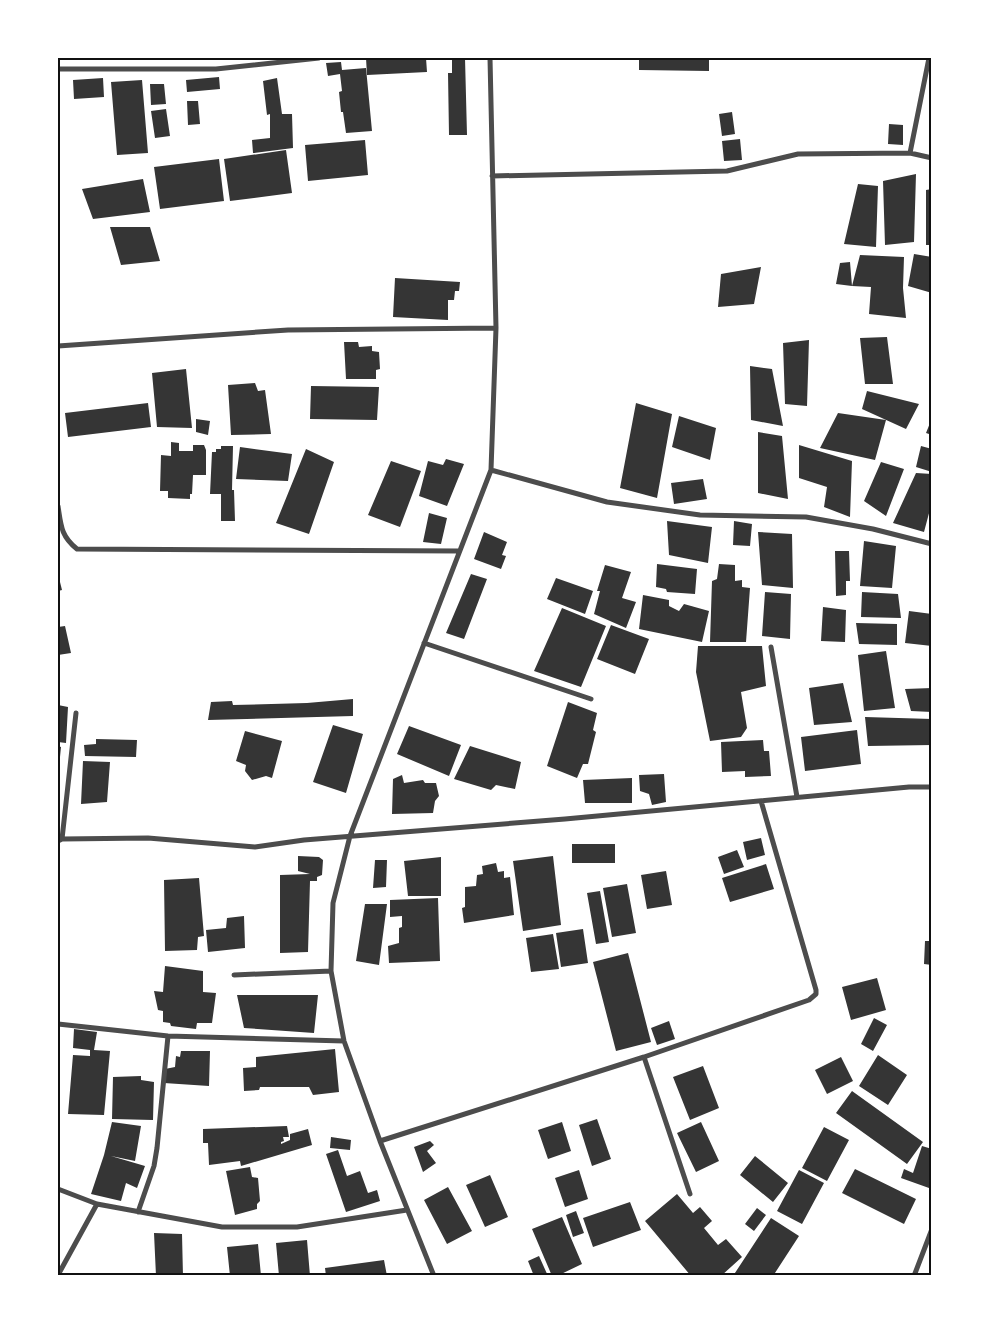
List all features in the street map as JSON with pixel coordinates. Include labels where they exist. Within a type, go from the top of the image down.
[{"type":"street","points":[[58,69],[216,69],[320,58]]},
{"type":"street","points":[[434,1276],[380,1141],[344,1041],[330,971],[333,903],[350,836],[491,470],[496,328],[490,58]]},
{"type":"street","points":[[910,153],[929,58]]},
{"type":"street","points":[[492,176],[727,171],[798,154],[910,153],[932,158]]},
{"type":"street","points":[[58,346],[288,330],[496,328]]},
{"type":"street","points":[[491,470],[607,502],[700,514],[806,517],[873,529],[932,544]]},
{"type":"street","points":[[58,506],[62,530],[68,541],[77,549],[459,551]]},
{"type":"street","points":[[424,643],[591,699]]},
{"type":"street","points":[[771,647],[797,797]]},
{"type":"street","points":[[76,713],[60,840],[148,838],[255,847],[304,840],[565,819],[909,787],[932,787]]},
{"type":"street","points":[[380,1141],[644,1057],[809,1000],[816,994],[761,801]]},
{"type":"street","points":[[234,974],[330,971]]},
{"type":"street","points":[[58,1024],[168,1036],[344,1041]]},
{"type":"street","points":[[138,1212],[154,1166],[168,1036]]},
{"type":"street","points":[[644,1057],[690,1194]]},
{"type":"street","points":[[58,1189],[97,1204],[222,1227],[297,1227],[407,1210]]},
{"type":"street","points":[[58,1275],[97,1204]]},
{"type":"street","points":[[914,1276],[932,1229]]},
{"type":"building","points":[[366,58],[426,58],[427,72],[367,75]]},
{"type":"building","points":[[452,58],[465,58],[467,135],[449,135],[448,73],[452,73]]},
{"type":"building","points":[[639,58],[709,58],[709,71],[639,70]]},
{"type":"building","points":[[341,62],[342,70],[366,68],[372,131],[346,133],[343,112],[341,112],[339,92],[342,91],[340,74],[328,76],[326,63]]},
{"type":"building","points":[[219,77],[220,89],[187,92],[186,80]]},
{"type":"building","points":[[103,78],[104,97],[74,99],[73,80]]},
{"type":"building","points":[[277,78],[282,114],[292,114],[293,148],[253,153],[252,140],[270,138],[270,114],[267,115],[263,81]]},
{"type":"building","points":[[142,80],[148,153],[117,155],[111,82]]},
{"type":"building","points":[[150,84],[164,84],[166,104],[151,105]]},
{"type":"building","points":[[187,101],[198,101],[200,124],[188,125]]},
{"type":"building","points":[[166,109],[170,136],[155,138],[151,111]]},
{"type":"building","points":[[732,112],[735,134],[722,136],[719,114]]},
{"type":"building","points":[[889,124],[903,125],[903,145],[888,144]]},
{"type":"building","points":[[740,139],[742,160],[724,161],[722,141]]},
{"type":"building","points":[[365,140],[368,175],[308,181],[305,145]]},
{"type":"building","points":[[286,150],[292,193],[230,201],[224,159]]},
{"type":"building","points":[[219,159],[224,201],[160,209],[154,167]]},
{"type":"building","points":[[916,174],[914,242],[885,245],[883,181]]},
{"type":"building","points":[[143,179],[150,212],[93,219],[82,189]]},
{"type":"building","points":[[858,184],[878,186],[876,247],[844,244]]},
{"type":"building","points":[[932,189],[932,245],[926,245],[926,190]]},
{"type":"building","points":[[110,227],[150,227],[160,261],[121,265]]},
{"type":"building","points":[[914,254],[932,257],[932,293],[908,286]]},
{"type":"building","points":[[860,255],[904,257],[903,288],[906,318],[869,314],[871,287],[852,286]]},
{"type":"building","points":[[850,262],[852,286],[836,284],[840,263]]},
{"type":"building","points":[[761,267],[754,304],[718,307],[721,274]]},
{"type":"building","points":[[395,278],[460,282],[459,291],[455,291],[454,300],[448,300],[448,320],[393,317]]},
{"type":"building","points":[[887,337],[893,384],[865,384],[860,338]]},
{"type":"building","points":[[809,340],[807,406],[785,404],[783,343]]},
{"type":"building","points":[[344,342],[358,342],[359,347],[372,346],[372,351],[379,352],[380,369],[376,370],[376,379],[346,379]]},
{"type":"building","points":[[750,366],[772,369],[783,426],[751,420]]},
{"type":"building","points":[[186,369],[192,428],[157,427],[152,373]]},
{"type":"building","points":[[255,383],[258,391],[265,390],[271,434],[231,435],[228,385]]},
{"type":"building","points":[[311,386],[379,387],[377,420],[310,419]]},
{"type":"building","points":[[867,391],[919,404],[906,429],[862,409]]},
{"type":"building","points":[[148,403],[151,427],[68,437],[65,413]]},
{"type":"building","points":[[636,403],[672,414],[657,498],[620,488]]},
{"type":"building","points":[[838,413],[886,420],[875,460],[820,448]]},
{"type":"building","points":[[679,416],[716,428],[710,460],[672,447]]},
{"type":"building","points":[[932,418],[932,435],[926,433]]},
{"type":"building","points":[[196,419],[210,421],[208,435],[196,432]]},
{"type":"building","points":[[758,432],[782,436],[788,499],[758,493]]},
{"type":"building","points":[[171,442],[179,443],[179,451],[193,451],[193,445],[204,445],[206,450],[206,475],[193,475],[190,499],[168,498],[168,491],[160,491],[161,455],[171,456]]},
{"type":"building","points":[[799,445],[852,461],[850,517],[824,507],[827,487],[799,478]]},
{"type":"building","points":[[221,446],[233,446],[232,490],[234,490],[235,521],[221,521],[221,494],[210,494],[212,452],[216,452],[216,449],[221,449]]},
{"type":"building","points":[[921,446],[932,449],[932,472],[916,467]]},
{"type":"building","points":[[240,447],[292,454],[288,481],[236,479]]},
{"type":"building","points":[[306,449],[334,462],[309,534],[276,523]]},
{"type":"building","points":[[446,459],[464,464],[447,506],[419,496],[428,461],[443,465]]},
{"type":"building","points":[[391,461],[421,471],[400,527],[368,515]]},
{"type":"building","points":[[881,462],[904,469],[886,516],[864,501]]},
{"type":"building","points":[[916,473],[932,474],[932,502],[924,532],[893,523]]},
{"type":"building","points":[[703,479],[707,499],[674,504],[671,483]]},
{"type":"building","points":[[429,513],[447,518],[441,544],[423,542]]},
{"type":"building","points":[[667,521],[712,527],[708,563],[669,555]]},
{"type":"building","points":[[734,521],[752,524],[750,546],[733,545]]},
{"type":"building","points":[[484,532],[507,542],[502,555],[506,556],[501,569],[474,559]]},
{"type":"building","points":[[758,532],[792,534],[793,588],[762,585]]},
{"type":"building","points":[[864,541],[896,546],[892,588],[860,586]]},
{"type":"building","points":[[835,551],[849,551],[850,581],[846,581],[846,595],[836,596]]},
{"type":"building","points":[[657,564],[697,569],[695,594],[667,592],[666,589],[656,587]]},
{"type":"building","points":[[719,564],[735,565],[735,581],[742,580],[742,587],[750,588],[746,642],[710,642],[712,581],[717,579]]},
{"type":"building","points":[[605,565],[631,572],[622,598],[636,602],[626,628],[594,614],[600,591],[597,591]]},
{"type":"building","points":[[58,574],[62,590],[58,591]]},
{"type":"building","points":[[471,574],[487,579],[464,639],[446,633]]},
{"type":"building","points":[[556,578],[593,591],[585,614],[547,599]]},
{"type":"building","points":[[765,592],[791,594],[790,639],[762,636]]},
{"type":"building","points":[[862,592],[898,594],[901,618],[861,617]]},
{"type":"building","points":[[643,595],[669,600],[669,606],[679,611],[684,604],[709,611],[702,642],[639,629]]},
{"type":"building","points":[[823,607],[846,610],[845,642],[821,641]]},
{"type":"building","points":[[562,608],[606,626],[581,687],[534,671]]},
{"type":"building","points":[[909,611],[932,614],[932,646],[905,643]]},
{"type":"building","points":[[856,623],[897,624],[897,645],[859,644]]},
{"type":"building","points":[[611,625],[649,639],[635,674],[597,659]]},
{"type":"building","points":[[65,626],[71,653],[58,655],[58,627]]},
{"type":"building","points":[[698,646],[762,646],[766,686],[741,692],[747,728],[741,737],[710,741],[696,672]]},
{"type":"building","points":[[886,651],[895,708],[864,711],[858,655]]},
{"type":"building","points":[[843,683],[852,722],[814,725],[809,688]]},
{"type":"building","points":[[932,688],[932,712],[911,711],[905,689]]},
{"type":"building","points":[[353,699],[353,716],[208,720],[211,702],[232,701],[233,705],[307,703]]},
{"type":"building","points":[[568,702],[597,713],[593,730],[596,732],[588,764],[583,764],[577,778],[547,766]]},
{"type":"building","points":[[58,705],[68,707],[66,743],[58,742]]},
{"type":"building","points":[[865,717],[932,719],[932,745],[868,746]]},
{"type":"building","points":[[333,725],[363,734],[346,793],[313,782]]},
{"type":"building","points":[[409,726],[461,745],[449,776],[397,754]]},
{"type":"building","points":[[857,730],[861,764],[805,771],[801,737]]},
{"type":"building","points":[[245,731],[282,741],[272,778],[266,776],[252,780],[245,771],[246,765],[236,761]]},
{"type":"building","points":[[96,739],[137,740],[136,757],[85,756],[84,745],[96,744]]},
{"type":"building","points":[[763,740],[764,751],[769,751],[771,776],[745,777],[745,771],[722,772],[721,742]]},
{"type":"building","points":[[58,746],[61,747],[59,767],[58,767]]},
{"type":"building","points":[[470,746],[521,762],[515,789],[496,785],[491,790],[454,779]]},
{"type":"building","points":[[83,761],[110,762],[107,802],[81,804]]},
{"type":"building","points":[[664,774],[666,802],[652,805],[649,794],[640,791],[639,775]]},
{"type":"building","points":[[402,775],[404,783],[423,780],[425,783],[436,783],[439,796],[435,801],[433,813],[392,814],[393,779]]},
{"type":"building","points":[[632,778],[632,803],[585,803],[583,780]]},
{"type":"building","points":[[761,838],[765,855],[747,860],[743,842]]},
{"type":"building","points":[[572,844],[615,844],[615,863],[572,863]]},
{"type":"building","points":[[737,850],[744,867],[724,874],[718,857]]},
{"type":"building","points":[[298,856],[319,857],[323,860],[322,875],[317,877],[317,881],[310,881],[308,952],[280,953],[280,875],[310,874],[298,871]]},
{"type":"building","points":[[553,856],[561,925],[523,931],[513,861]]},
{"type":"building","points":[[441,857],[441,896],[408,896],[404,861]]},
{"type":"building","points":[[375,860],[387,860],[386,887],[373,888]]},
{"type":"building","points":[[496,863],[498,872],[504,871],[504,878],[510,877],[514,915],[464,923],[462,908],[465,907],[465,887],[476,886],[477,875],[483,874],[482,866]]},
{"type":"building","points":[[766,864],[774,889],[730,902],[722,878]]},
{"type":"building","points":[[666,871],[672,905],[647,909],[641,875]]},
{"type":"building","points":[[199,878],[204,936],[198,937],[197,950],[165,951],[164,880]]},
{"type":"building","points":[[627,884],[636,933],[612,937],[603,888]]},
{"type":"building","points":[[600,891],[609,942],[596,944],[587,893]]},
{"type":"building","points":[[438,898],[440,961],[389,963],[388,946],[399,943],[399,928],[402,927],[402,916],[390,917],[390,900]]},
{"type":"building","points":[[365,904],[387,904],[379,965],[356,961]]},
{"type":"building","points":[[244,916],[245,948],[208,952],[206,930],[226,928],[227,918]]},
{"type":"building","points":[[583,929],[588,963],[561,967],[556,933]]},
{"type":"building","points":[[553,934],[559,969],[531,972],[526,938]]},
{"type":"building","points":[[925,941],[932,941],[932,965],[924,964]]},
{"type":"building","points":[[628,953],[651,1042],[616,1051],[593,962]]},
{"type":"building","points":[[165,966],[203,971],[203,992],[216,993],[212,1023],[197,1023],[196,1029],[171,1026],[170,1023],[163,1022],[163,1011],[158,1010],[154,991],[163,992]]},
{"type":"building","points":[[877,978],[886,1010],[851,1020],[842,987]]},
{"type":"building","points":[[237,995],[318,995],[314,1033],[244,1028]]},
{"type":"building","points":[[874,1018],[887,1025],[873,1051],[861,1044]]},
{"type":"building","points":[[669,1021],[675,1039],[657,1045],[651,1028]]},
{"type":"building","points":[[74,1029],[97,1032],[94,1050],[110,1051],[104,1115],[68,1114],[73,1055],[90,1056],[90,1050],[73,1048]]},
{"type":"building","points":[[335,1049],[339,1092],[313,1095],[309,1087],[260,1087],[259,1090],[244,1091],[243,1068],[256,1067],[256,1057]]},
{"type":"building","points":[[181,1051],[210,1051],[209,1086],[164,1083],[165,1069],[175,1067],[176,1056],[180,1057]]},
{"type":"building","points":[[878,1055],[907,1075],[888,1105],[859,1086]]},
{"type":"building","points":[[841,1057],[853,1081],[827,1094],[815,1070]]},
{"type":"building","points":[[703,1066],[719,1108],[690,1120],[673,1077]]},
{"type":"building","points":[[141,1076],[141,1080],[154,1082],[153,1120],[112,1119],[113,1077]]},
{"type":"building","points":[[852,1091],[923,1142],[907,1164],[836,1113]]},
{"type":"building","points":[[597,1119],[611,1159],[592,1166],[579,1125]]},
{"type":"building","points":[[112,1122],[141,1126],[135,1161],[111,1156],[145,1166],[137,1188],[126,1183],[121,1201],[91,1194],[104,1155]]},
{"type":"building","points":[[562,1122],[571,1151],[548,1159],[538,1130]]},
{"type":"building","points":[[701,1122],[719,1161],[696,1172],[677,1133]]},
{"type":"building","points":[[287,1126],[289,1137],[283,1137],[284,1141],[281,1144],[290,1140],[290,1134],[308,1129],[312,1145],[241,1166],[240,1161],[209,1165],[208,1143],[203,1143],[203,1129]]},
{"type":"building","points":[[824,1127],[849,1140],[827,1181],[802,1168]]},
{"type":"building","points":[[331,1137],[351,1140],[350,1150],[330,1148]]},
{"type":"building","points":[[430,1141],[434,1145],[427,1151],[436,1163],[423,1172],[414,1147]]},
{"type":"building","points":[[922,1146],[932,1149],[932,1181],[929,1188],[901,1178],[904,1169],[913,1173]]},
{"type":"building","points":[[338,1150],[347,1176],[360,1171],[368,1193],[377,1190],[380,1201],[346,1212],[326,1154]]},
{"type":"building","points":[[755,1156],[788,1183],[773,1202],[740,1175]]},
{"type":"building","points":[[250,1167],[252,1177],[258,1178],[260,1201],[257,1204],[257,1209],[235,1215],[226,1171]]},
{"type":"building","points":[[855,1169],[916,1199],[904,1224],[842,1193]]},
{"type":"building","points":[[579,1170],[588,1199],[565,1207],[555,1178]]},
{"type":"building","points":[[799,1170],[824,1183],[802,1224],[777,1211]]},
{"type":"building","points":[[490,1175],[508,1217],[485,1227],[466,1185]]},
{"type":"building","points":[[448,1187],[472,1231],[447,1244],[424,1200]]},
{"type":"building","points":[[677,1194],[693,1213],[700,1207],[712,1221],[704,1228],[718,1245],[726,1239],[742,1257],[721,1276],[691,1276],[645,1221]]},
{"type":"building","points":[[630,1202],[641,1230],[593,1247],[583,1218]]},
{"type":"building","points":[[757,1208],[766,1215],[754,1231],[745,1224]]},
{"type":"building","points":[[576,1211],[584,1233],[573,1237],[566,1215]]},
{"type":"building","points":[[562,1217],[582,1264],[557,1276],[552,1276],[532,1229]]},
{"type":"building","points":[[771,1218],[799,1236],[773,1276],[733,1276]]},
{"type":"building","points":[[154,1233],[182,1234],[183,1276],[156,1276]]},
{"type":"building","points":[[307,1240],[310,1276],[279,1276],[276,1243]]},
{"type":"building","points":[[258,1244],[261,1276],[230,1276],[227,1247]]},
{"type":"building","points":[[539,1256],[548,1276],[534,1276],[528,1261]]},
{"type":"building","points":[[384,1260],[387,1276],[326,1276],[325,1268]]}]
